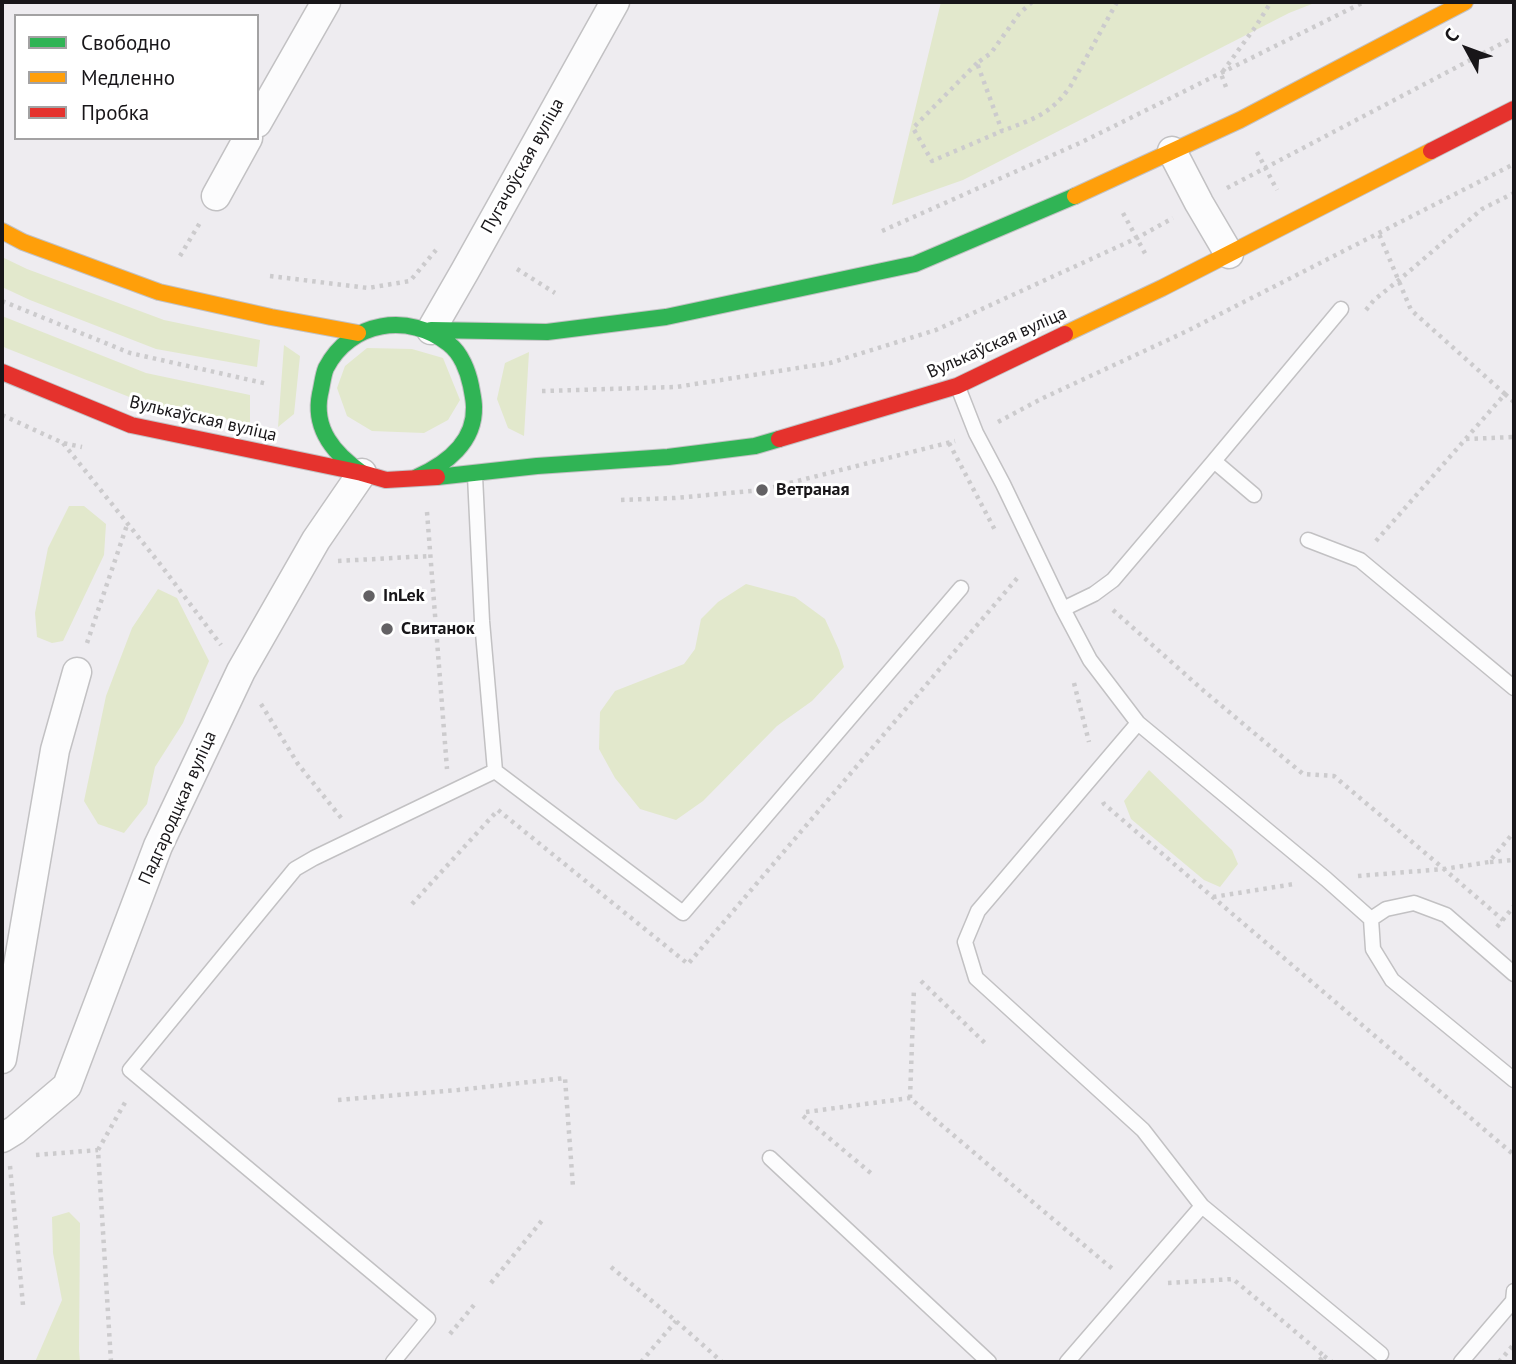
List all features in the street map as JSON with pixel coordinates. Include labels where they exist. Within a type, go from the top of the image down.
[{"type":"street","points":[[259,119],[326,2]]},
{"type":"street","name":"Пугачоўская вуліца","points":[[431,331],[615,2]]},
{"type":"street","name":"Вулькаўская вуліца","points":[[431,331],[547,332],[666,317],[915,264],[1106,183],[1240,120],[1434,9],[1465,2]]},
{"type":"street","name":"Вулькаўская вуліца","points":[[2,372],[131,425],[386,480],[668,457],[755,446],[957,386],[1162,288],[1514,109]]},
{"type":"street","points":[[216,195],[247,140]]},
{"type":"street","points":[[1172,151],[1229,254]]},
{"type":"street","name":"Вулькаўская вуліца","points":[[2,231],[23,242],[159,292],[358,333]]},
{"type":"street","name":"Вулькаўская вуліца","points":[[362,473],[336,453],[324,433],[318,411],[318,388],[326,366],[339,347],[358,333],[381,324],[406,323],[431,331],[454,348],[467,367],[474,389],[474,412],[468,434],[456,453],[436,469],[412,479]]},
{"type":"street","name":"Падгародцкая вуліца","points":[[5,1148],[15,1130],[67,1086],[158,846],[241,671],[316,540],[362,473]]},
{"type":"street","points":[[2,1059],[55,750],[77,672]]},
{"type":"lane","points":[[1063,609],[1094,594],[1113,580],[1341,309]]},
{"type":"lane","points":[[957,386],[976,433],[1090,660],[1138,723],[1371,919],[1374,949],[1392,980],[1514,1080]]},
{"type":"lane","points":[[1214,461],[1254,495]]},
{"type":"lane","points":[[475,474],[482,621],[495,771],[683,913],[961,588]]},
{"type":"lane","points":[[1308,540],[1360,560],[1514,688]]},
{"type":"lane","points":[[1138,723],[978,911],[965,942],[976,978],[1143,1130],[1202,1206],[1381,1354]]},
{"type":"lane","points":[[393,1362],[428,1319],[130,1070],[295,869],[495,771]]},
{"type":"lane","points":[[1371,919],[1386,909],[1414,903],[1446,915],[1514,974]]},
{"type":"lane","points":[[770,1158],[989,1362]]},
{"type":"lane","points":[[1067,1362],[1202,1206]]},
{"type":"lane","points":[[1461,1362],[1513,1301],[1514,1291]]},
{"type":"path","points":[[1032,2],[1019,14],[991,53],[914,128],[932,160],[1045,114],[1070,87],[1117,2]]},
{"type":"path","points":[[1221,74],[1271,2]]},
{"type":"path","points":[[879,233],[1082,142],[1364,2]]},
{"type":"path","points":[[542,391],[676,387],[830,363],[936,330],[1137,238],[1514,37]]},
{"type":"path","points":[[978,63],[1002,131]]},
{"type":"path","points":[[1221,74],[1240,120],[1293,222],[1321,262]]},
{"type":"path","points":[[1082,142],[1137,238],[1162,288]]},
{"type":"path","points":[[180,256],[216,195]]},
{"type":"path","points":[[1378,233],[1411,310],[1514,402]]},
{"type":"path","points":[[261,274],[368,288],[410,281],[436,250]]},
{"type":"path","points":[[517,269],[553,293],[567,291]]},
{"type":"path","points":[[2,301],[130,353],[268,384]]},
{"type":"path","points":[[1360,560],[1505,394]]},
{"type":"path","points":[[1465,439],[1514,437]]},
{"type":"path","points":[[63,443],[241,671],[298,764],[343,820],[344,845]]},
{"type":"path","points":[[949,443],[1000,540]]},
{"type":"path","points":[[427,508],[449,794]]},
{"type":"path","points":[[77,672],[127,524]]},
{"type":"path","points":[[343,551],[337,561],[430,556]]},
{"type":"path","points":[[412,904],[498,810],[688,964],[1018,576],[1025,588]]},
{"type":"path","points":[[1094,594],[1303,774],[1334,776],[1444,869],[1514,860]]},
{"type":"path","points":[[1068,672],[1075,684],[1104,804],[1514,1155]]},
{"type":"path","points":[[1489,862],[1514,832]]},
{"type":"path","points":[[921,981],[986,1045]]},
{"type":"path","points":[[910,1098],[914,988]]},
{"type":"path","points":[[111,1362],[98,1150],[139,1077]]},
{"type":"path","points":[[338,1100],[565,1078],[573,1187]]},
{"type":"path","points":[[873,1175],[804,1114],[910,1098],[1134,1285],[1233,1279],[1332,1362]]},
{"type":"path","points":[[5,1148],[23,1304]]},
{"type":"path","points":[[34,1155],[98,1150]]},
{"type":"path","points":[[491,1283],[544,1218]]},
{"type":"path","points":[[611,1267],[722,1362]]},
{"type":"path","points":[[641,1362],[677,1321]]},
{"type":"path","points":[[1499,1362],[1514,1344]]},
{"type":"path","points":[[1318,1362],[1324,1356]]},
{"type":"green space","points":[[941,2],[1317,2],[1289,13],[963,180],[892,205]]},
{"type":"green space","points":[[2,257],[27,269],[164,320],[260,340],[257,367],[156,349],[30,300],[2,287]]},
{"type":"green space","points":[[2,316],[146,373],[250,395],[250,424],[147,404],[6,348],[2,346]]},
{"type":"green space","points":[[284,345],[300,356],[294,414],[278,427]]},
{"type":"green space","points":[[367,348],[412,349],[443,358],[460,400],[448,420],[424,433],[372,431],[347,416],[337,388],[345,366]]},
{"type":"green space","points":[[529,352],[524,436],[508,428],[497,399],[505,363]]},
{"type":"green space","points":[[69,506],[84,506],[106,524],[104,555],[63,641],[52,643],[37,637],[35,613],[48,548]]},
{"type":"green space","points":[[746,584],[795,597],[825,619],[844,667],[812,701],[777,726],[703,801],[676,820],[640,809],[615,778],[599,749],[600,712],[615,691],[684,664],[695,649],[701,619],[718,602]]},
{"type":"green space","points":[[158,589],[177,598],[209,661],[183,723],[155,767],[147,804],[124,833],[98,824],[84,801],[106,696],[132,628]]},
{"type":"green space","points":[[1149,770],[1232,850],[1238,864],[1220,887],[1204,880],[1131,819],[1124,801]]},
{"type":"green space","points":[[69,1212],[80,1223],[80,1362],[35,1362],[62,1300],[53,1253],[52,1217]]},
{"type":"traffic: fast","points":[[431,330],[547,332],[666,317],[915,264],[1075,196]]},
{"type":"traffic: fast","points":[[362,473],[335,449],[323,429],[319,407],[324,374],[337,352],[350,340],[365,331],[399,325],[433,334],[453,348],[466,368],[474,402],[473,420],[464,441],[438,466],[417,477]]},
{"type":"traffic: fast","points":[[437,477],[537,466],[668,457],[755,446],[779,439]]},
{"type":"traffic: slow","points":[[1075,196],[1240,120],[1465,2]]},
{"type":"traffic: slow","points":[[1065,334],[1162,288],[1431,151]]},
{"type":"traffic: slow","points":[[2,231],[23,242],[159,292],[358,333]]},
{"type":"traffic: jam","points":[[1431,151],[1514,109]]},
{"type":"traffic: jam","points":[[779,439],[957,386],[1065,334]]},
{"type":"traffic: jam","points":[[2,372],[131,425],[386,480],[437,477]]},
{"type":"place","name":"Ветраная","points":[[762,490]]},
{"type":"place","name":"InLek","points":[[369,596]]},
{"type":"place","name":"Свитанок","points":[[387,629]]}]
